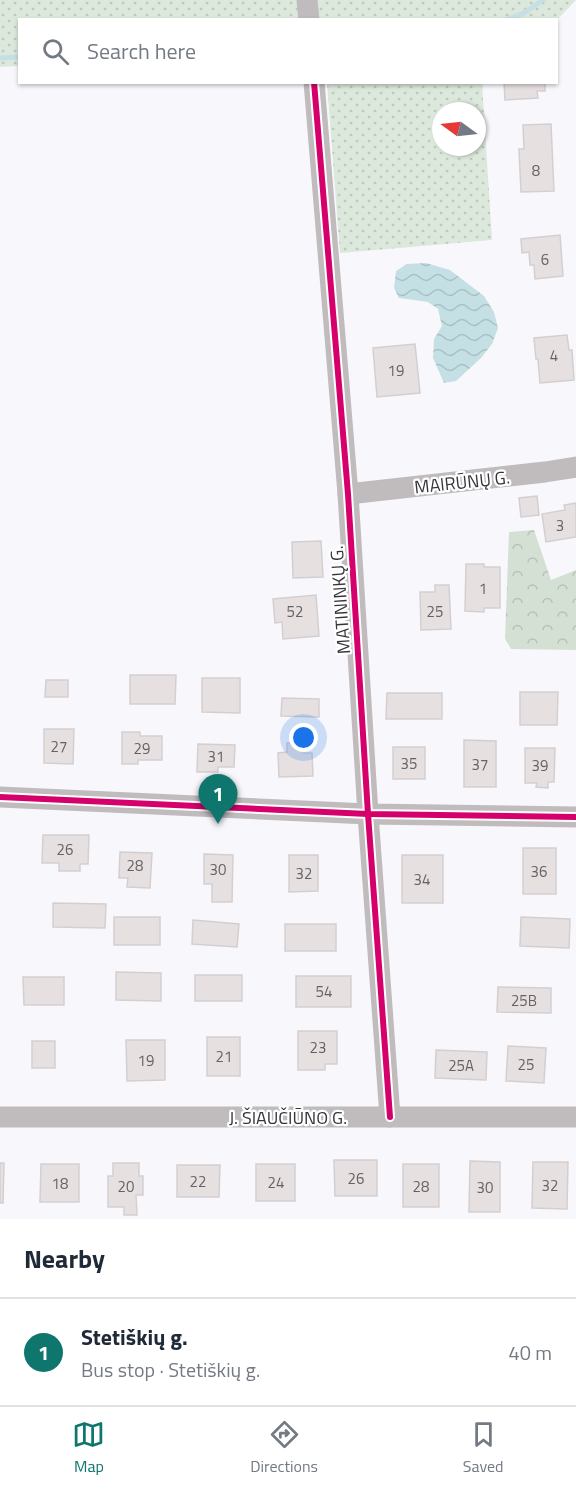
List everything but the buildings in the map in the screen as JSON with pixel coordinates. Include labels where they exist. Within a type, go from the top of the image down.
[{"type":"street","points":[[307,0],[309,18]]},
{"type":"street","name":"MATININKŲ G.","points":[[314,84],[348,494],[390,1117]]},
{"type":"street","name":"MAIRŪNŲ G.","points":[[348,494],[576,467]]},
{"type":"street","points":[[0,797],[368,814],[576,818]]},
{"type":"street","name":"J. ŠIAUČIŪNO G.","points":[[0,1117],[576,1117]]},
{"type":"shaded area","points":[[0,0],[576,0],[558,19],[18,18],[18,66],[0,67]]},
{"type":"shaded area","points":[[327,84],[482,84],[483,102],[432,102],[432,156],[486,156],[486,146],[492,240],[340,253]]},
{"type":"green space","points":[[534,530],[551,580],[576,570],[576,650],[511,649],[505,638],[509,532]]},
{"type":"water","points":[[426,263],[450,270],[484,296],[494,312],[498,328],[492,344],[481,358],[456,381],[444,383],[433,358],[434,339],[442,326],[438,309],[428,302],[399,298],[394,288],[396,271],[407,264]]},
{"type":"waterway","points":[[511,18],[524,13],[543,0]]},
{"type":"waterway","points":[[0,58],[18,57]]},
{"type":"cycle path","points":[[314,84],[348,494],[390,1117]]},
{"type":"cycle path","points":[[0,797],[368,814],[576,817]]},
{"type":"place","name":"Stetiškių g.","points":[[218,824]]}]
